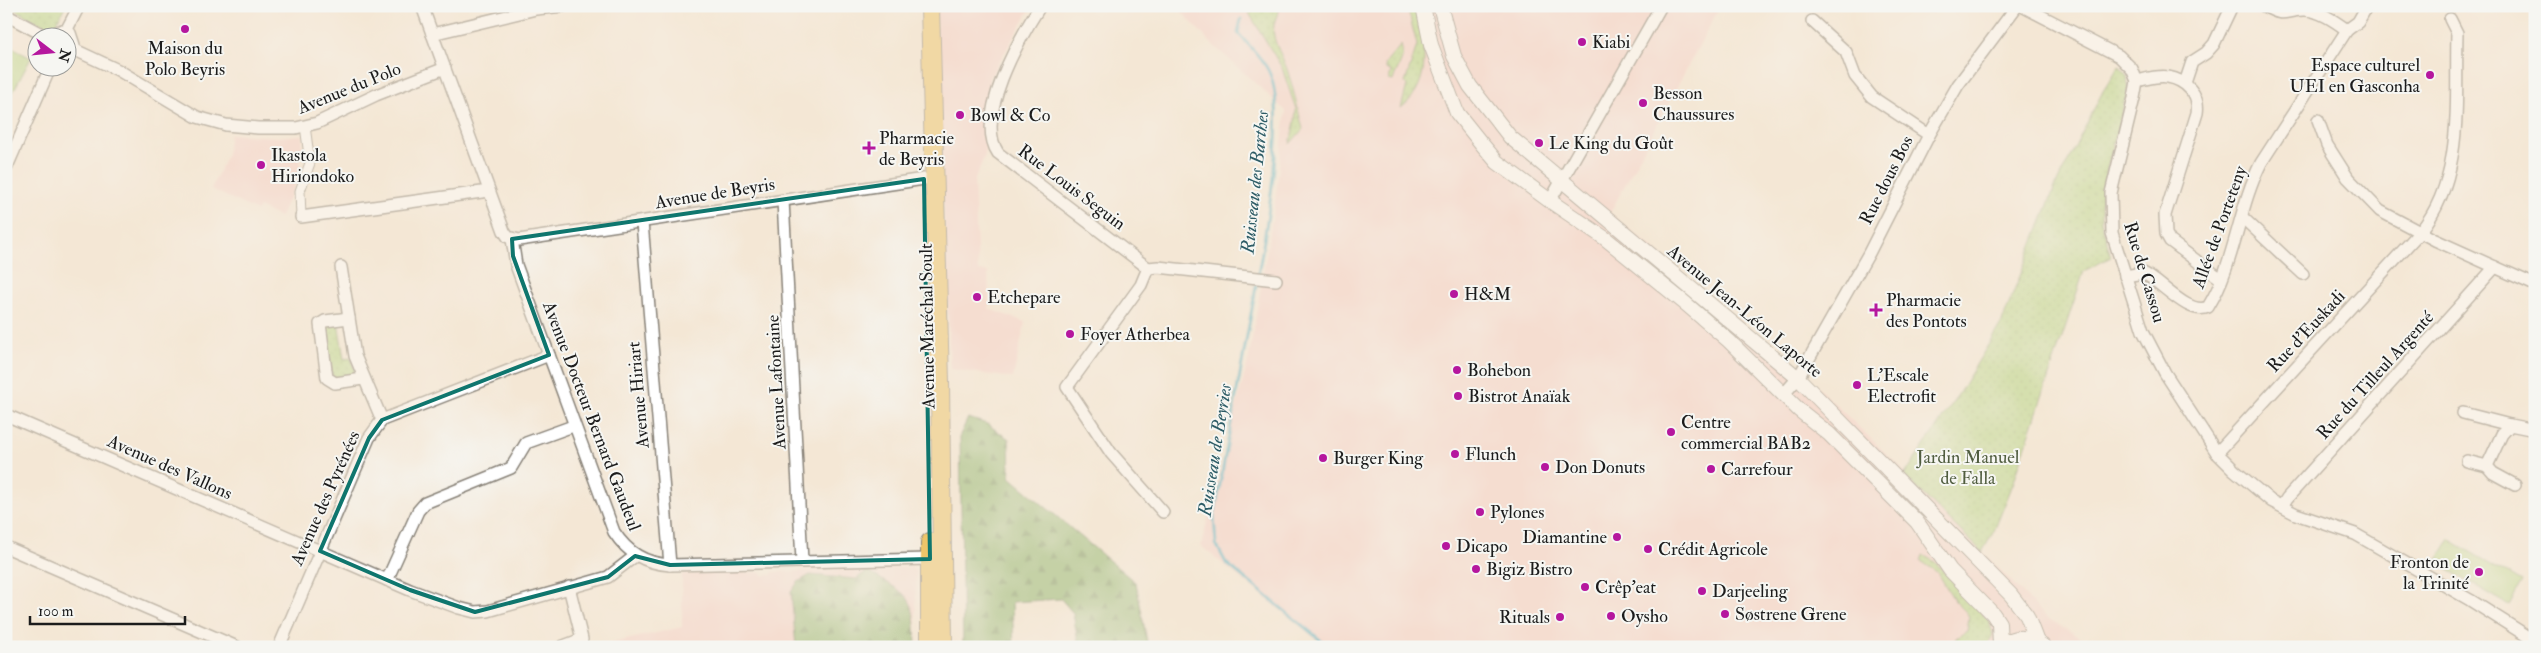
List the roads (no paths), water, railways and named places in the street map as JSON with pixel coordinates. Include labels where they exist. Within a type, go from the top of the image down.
[{"type":"main road","name":"Avenue Maréchal Soult","points":[[920,6],[930,179],[930,647]]},
{"type":"main road","points":[[930,6],[930,179],[940,382],[943,647]]},
{"type":"street","points":[[68,28],[79,6]]},
{"type":"street","name":"Avenue Docteur Bernard Gaudeul","points":[[422,6],[504,231],[512,239],[516,265],[573,426],[614,532],[622,544],[635,556],[656,564],[670,566],[802,561],[930,560]]},
{"type":"street","points":[[432,34],[536,9],[563,6]]},
{"type":"street","name":"Rue Louis Seguin","points":[[1040,6],[998,85],[994,101],[994,147],[998,153],[1148,268]]},
{"type":"street","name":"Avenue Jean-Léon Laporte","points":[[1423,6],[1431,45],[1457,113],[1497,162],[1606,239],[1679,298],[1729,341],[1782,395],[1829,434],[1917,522],[1950,570],[1993,614],[1999,623],[2000,646]]},
{"type":"street","name":"Avenue Jean-Léon Laporte","points":[[1440,6],[1454,56],[1470,86],[1510,137],[1798,378],[2011,595],[2027,616],[2041,644]]},
{"type":"street","points":[[1550,201],[1661,6]]},
{"type":"street","name":"Rue dous Bos","points":[[1782,395],[1798,378],[1869,253],[1929,135],[1973,62],[2017,6]]},
{"type":"street","points":[[2022,6],[2119,56],[2132,69],[2136,81],[2168,77],[2185,84],[2195,95],[2198,104],[2165,215],[2166,234],[2182,251],[2221,279]]},
{"type":"street","points":[[2185,84],[2192,62],[2206,53],[2214,44],[2232,6]]},
{"type":"street","points":[[2264,6],[2287,14],[2304,10],[2325,17],[2346,30]]},
{"type":"street","name":"Allée de Porteteny","points":[[2125,276],[2142,273],[2148,275],[2190,307],[2203,309],[2208,307],[2221,279],[2242,216],[2250,184],[2261,163],[2346,30],[2358,22],[2367,6]]},
{"type":"street","points":[[6,15],[31,28]]},
{"type":"street","name":"Rue d'Euskadi","points":[[2217,453],[2431,218],[2450,177],[2454,148],[2457,33],[2450,19]]},
{"type":"street","points":[[1812,22],[1846,52],[1856,76],[1872,96],[1929,135]]},
{"type":"street","name":"Avenue du Polo","points":[[78,55],[118,70],[166,97],[186,112],[204,120],[241,127],[275,129],[305,126],[445,68]]},
{"type":"street","points":[[6,169],[46,78]]},
{"type":"street","name":"Rue de Cassou","points":[[2136,81],[2134,98],[2112,182],[2110,205],[2112,233],[2143,331],[2166,373],[2217,453],[2249,484],[2271,501],[2296,514],[2355,534],[2535,640]]},
{"type":"street","points":[[2318,120],[2327,145],[2348,178],[2364,197],[2380,211],[2420,232],[2535,285]]},
{"type":"street","points":[[305,126],[310,163],[300,190],[301,217],[489,191]]},
{"type":"street","name":"Avenue de Beyris","points":[[512,239],[518,240],[930,179]]},
{"type":"street","name":"Avenue Lafontaine","points":[[783,200],[802,561]]},
{"type":"street","points":[[2242,216],[2303,274]]},
{"type":"street","name":"Avenue Hiriart","points":[[642,222],[670,566]]},
{"type":"street","points":[[1163,512],[1112,453],[1067,387],[1141,285],[1148,268],[1158,266],[1276,280]]},
{"type":"street","points":[[341,267],[355,356],[363,379],[382,420]]},
{"type":"street","name":"Rue du Tilleul Argenté","points":[[2282,506],[2287,498],[2496,268]]},
{"type":"street","points":[[349,318],[326,321],[320,324],[327,378],[335,383],[363,379]]},
{"type":"street","name":"Avenue des Pyrénées","points":[[279,647],[369,438],[382,420],[549,355]]},
{"type":"street","points":[[2463,413],[2535,430]]},
{"type":"street","name":"Avenue des Vallons","points":[[6,415],[387,580],[459,608],[476,612],[488,611],[608,577],[635,556]]},
{"type":"street","points":[[2487,466],[2502,434],[2510,425]]},
{"type":"street","points":[[387,580],[418,511],[425,503],[511,468],[526,443],[573,426]]},
{"type":"street","points":[[2467,461],[2487,466],[2493,473],[2515,485]]},
{"type":"street","points":[[6,547],[236,647]]},
{"type":"street","points":[[561,647],[582,638],[569,587]]},
{"type":"street","points":[[2000,646],[2015,638],[2029,638],[2041,644]]},
{"type":"waterway","name":"Ruisseau des Barthes","points":[[1241,19],[1238,33],[1259,57],[1269,72],[1274,90],[1276,114],[1274,171],[1258,275]]},
{"type":"waterway","name":"Ruisseau de Beyries","points":[[1257,281],[1214,517],[1216,544],[1226,563],[1329,647]]},
{"type":"place","name":"Maison du Polo Beyris","points":[[185,29]]},
{"type":"place","name":"Kiabi","points":[[1582,42]]},
{"type":"place","name":"Espace culturel UEI en Gasconha","points":[[2430,75]]},
{"type":"place","name":"Besson Chaussures","points":[[1643,103]]},
{"type":"place","name":"Bowl & Co","points":[[960,115]]},
{"type":"place","name":"Le King du Goût","points":[[1539,143]]},
{"type":"place","name":"Pharmacie de Beyris","points":[[869,148]]},
{"type":"place","name":"Ikastola Hiriondoko","points":[[261,165]]},
{"type":"place","name":"H&M","points":[[1454,294]]},
{"type":"place","name":"Etchepare","points":[[977,297]]},
{"type":"place","name":"Pharmacie des Pontots","points":[[1876,310]]},
{"type":"place","name":"Foyer Atherbea","points":[[1070,334]]},
{"type":"place","name":"Bohebon","points":[[1457,370]]},
{"type":"place","name":"L'Escale Electrofit","points":[[1857,385]]},
{"type":"place","name":"Bistrot Anaïak","points":[[1458,396]]},
{"type":"place","name":"Centre commercial BAB2","points":[[1671,432]]},
{"type":"place","name":"Flunch","points":[[1455,454]]},
{"type":"place","name":"Burger King","points":[[1323,458]]},
{"type":"place","name":"Don Donuts","points":[[1545,467]]},
{"type":"place","name":"Carrefour","points":[[1711,469]]},
{"type":"place","name":"Pylones","points":[[1480,512]]},
{"type":"place","name":"Diamantine","points":[[1617,537]]},
{"type":"place","name":"Dicapo","points":[[1446,546]]},
{"type":"place","name":"Crédit Agricole","points":[[1648,549]]},
{"type":"place","name":"Bigiz Bistro","points":[[1476,569]]},
{"type":"place","name":"Fronton de la Trinité","points":[[2479,572]]},
{"type":"place","name":"Crêp'eat","points":[[1585,587]]},
{"type":"place","name":"Darjeeling","points":[[1702,591]]},
{"type":"place","name":"Søstrene Grene","points":[[1725,614]]},
{"type":"place","name":"Oysho","points":[[1611,616]]},
{"type":"place","name":"Rituals","points":[[1560,617]]},
{"type":"park label","name":"Jardin Manuel de Falla","points":[[1968,467]]}]
